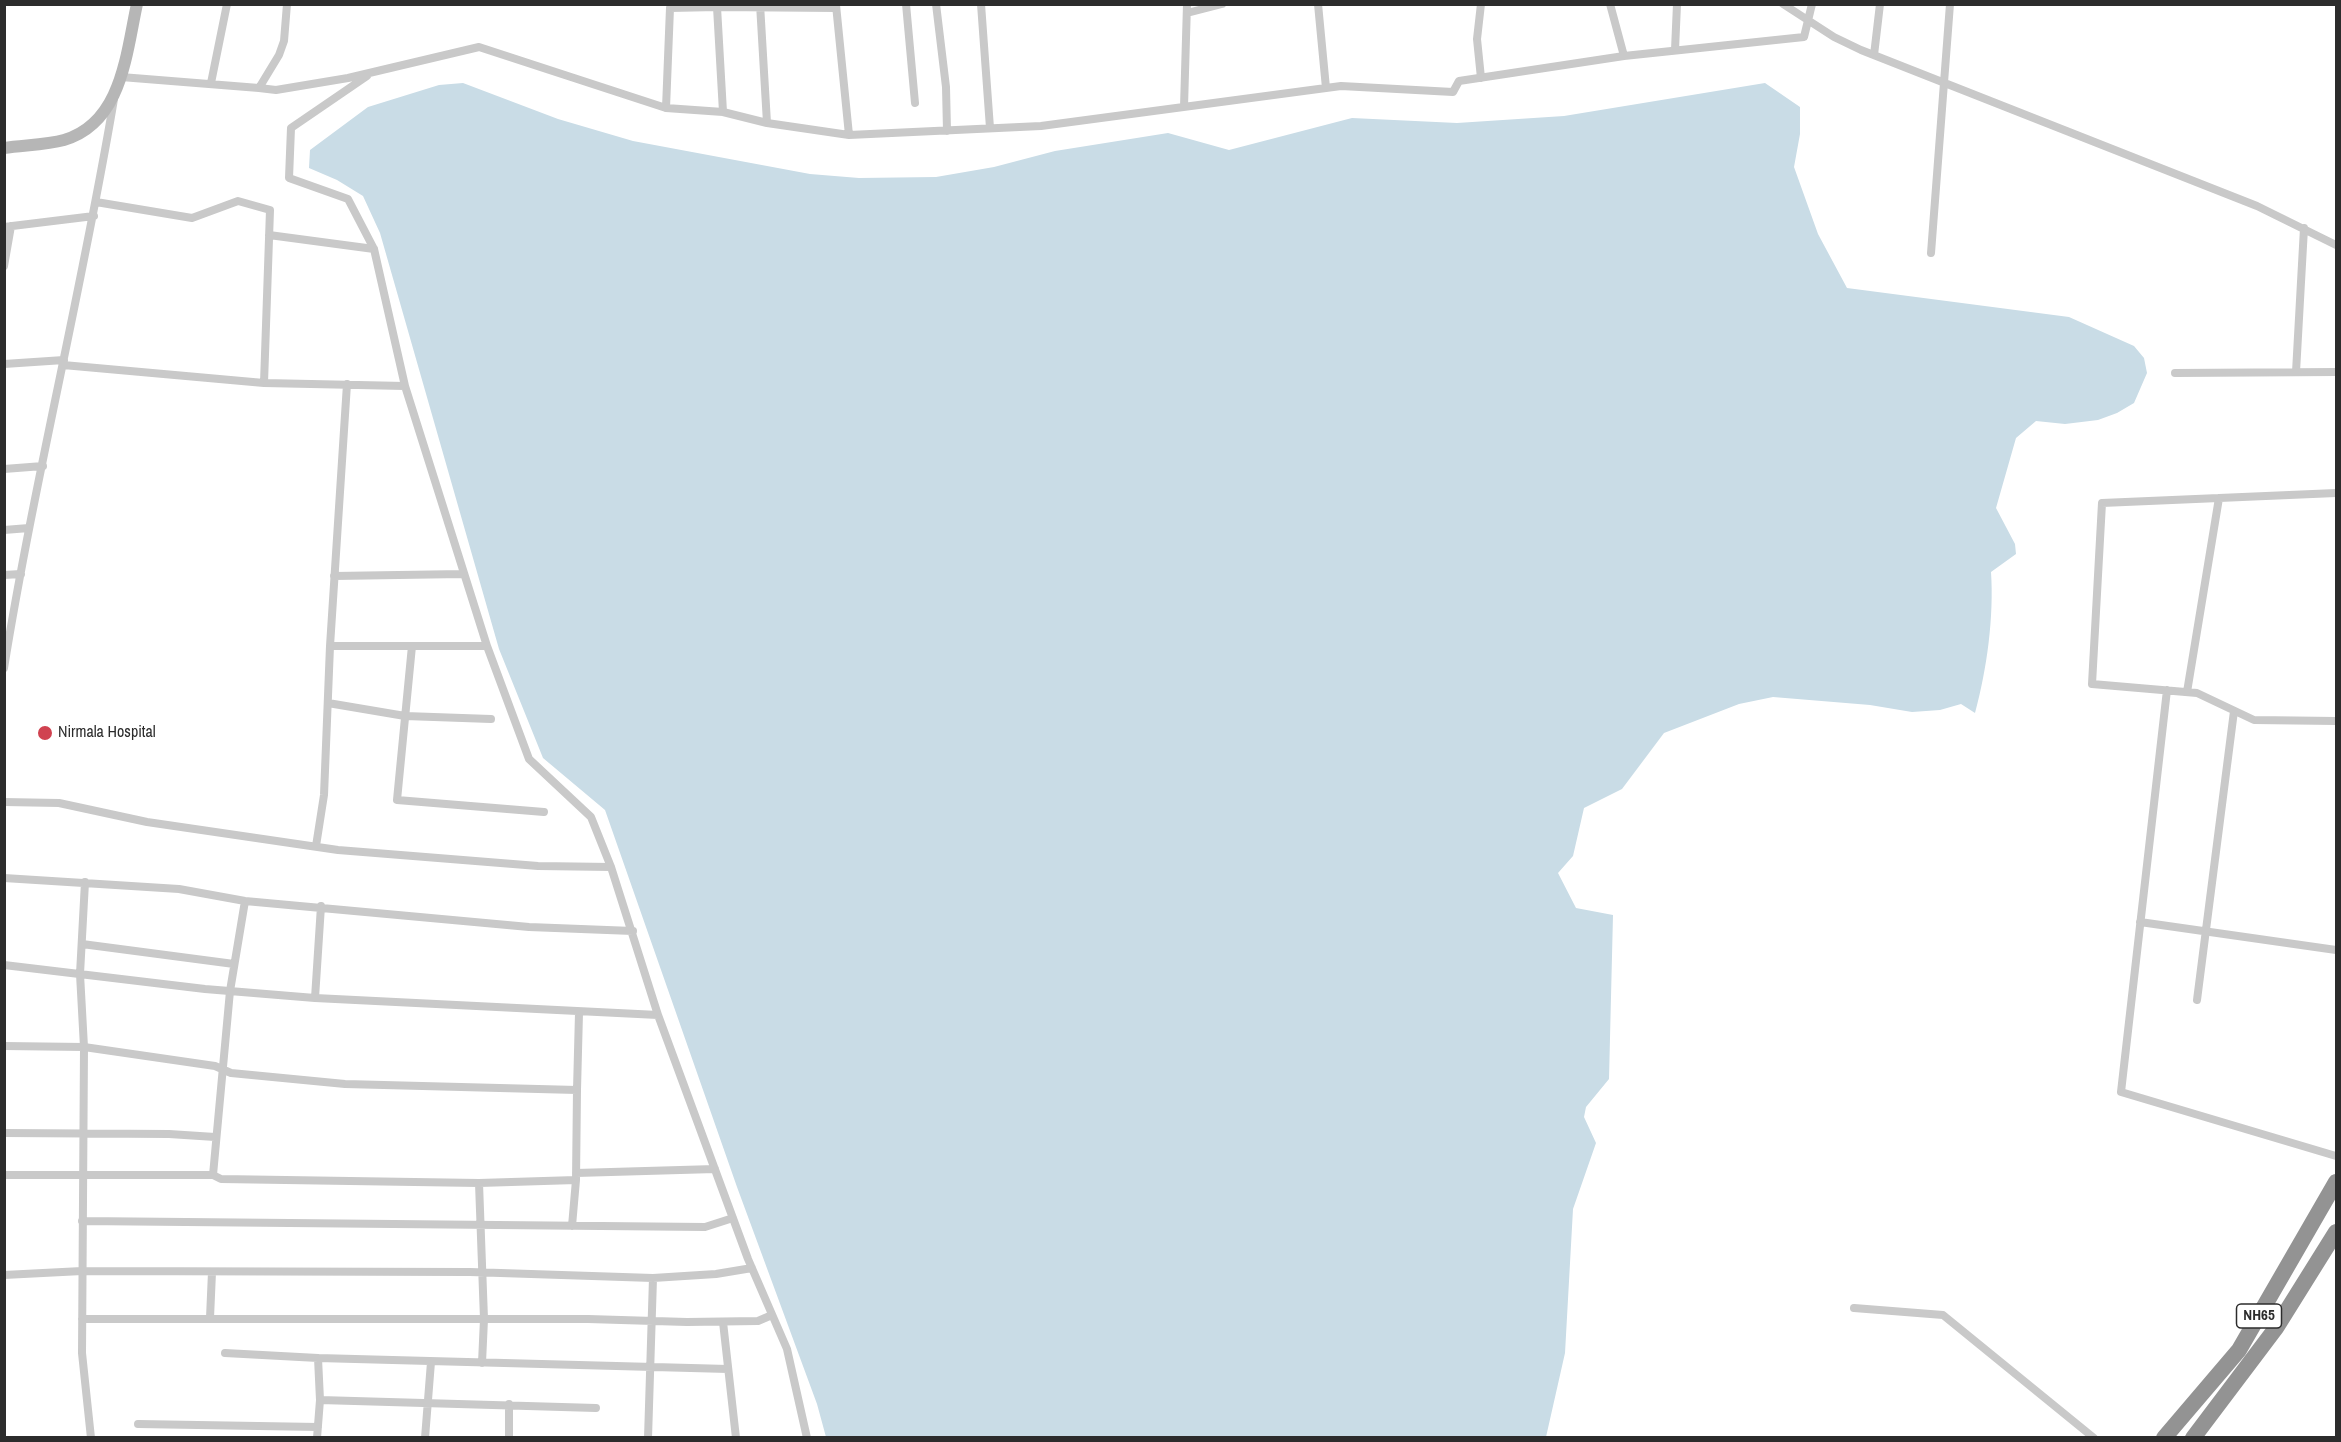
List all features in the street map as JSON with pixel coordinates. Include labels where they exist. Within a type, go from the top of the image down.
[{"type":"highway","name":"NH65","points":[[2164,1437],[2239,1350],[2337,1182]]},
{"type":"highway","name":"NH65","points":[[2193,1437],[2276,1328],[2337,1232]]},
{"type":"street","points":[[4,668],[8,624],[21,574],[94,216],[114,99],[137,4]]},
{"type":"street","points":[[211,83],[227,4]]},
{"type":"street","points":[[259,88],[279,55],[284,41],[287,4]]},
{"type":"street","points":[[906,4],[915,103]]},
{"type":"street","points":[[936,4],[946,87],[947,131]]},
{"type":"street","points":[[981,4],[990,128]]},
{"type":"street","points":[[1184,107],[1187,9],[1222,4]]},
{"type":"street","points":[[1318,4],[1326,88]]},
{"type":"street","points":[[1481,4],[1477,39],[1481,78]]},
{"type":"street","points":[[1610,4],[1624,56]]},
{"type":"street","points":[[1675,50],[1677,4]]},
{"type":"street","points":[[1783,4],[1834,37],[1874,55],[2216,190],[2304,228],[2337,245]]},
{"type":"street","points":[[121,77],[276,90],[373,72],[479,47],[666,108],[723,112],[767,123],[849,135],[947,131],[1041,126],[1341,86],[1453,92],[1459,81],[1624,56],[1804,37],[1812,4]]},
{"type":"street","points":[[1874,55],[1880,4]]},
{"type":"street","points":[[1931,253],[1950,4]]},
{"type":"street","points":[[760,6],[767,123]]},
{"type":"street","points":[[717,7],[723,112]]},
{"type":"street","points":[[666,108],[670,8],[836,7],[849,135]]},
{"type":"street","points":[[373,72],[291,128],[289,178],[348,199],[374,249],[405,386],[487,646],[529,759],[591,817],[633,931],[658,1015],[752,1268],[787,1349],[807,1437]]},
{"type":"street","points":[[4,148],[65,140],[91,126],[114,99]]},
{"type":"street","points":[[96,202],[192,218],[238,201],[270,210],[264,382]]},
{"type":"street","points":[[4,266],[8,227],[94,216]]},
{"type":"street","points":[[2296,372],[2304,228]]},
{"type":"street","points":[[269,235],[374,249]]},
{"type":"street","points":[[4,364],[63,362],[264,382],[405,386]]},
{"type":"street","points":[[2175,373],[2337,372]]},
{"type":"street","points":[[316,846],[324,795],[330,646],[347,384]]},
{"type":"street","points":[[4,469],[42,466]]},
{"type":"street","points":[[2337,493],[2102,503],[2092,684],[2197,693],[2254,720],[2337,721]]},
{"type":"street","points":[[2187,692],[2219,498]]},
{"type":"street","points":[[4,530],[29,528]]},
{"type":"street","points":[[4,575],[21,574]]},
{"type":"street","points":[[334,576],[463,574]]},
{"type":"street","points":[[330,646],[487,646]]},
{"type":"street","points":[[412,646],[397,800],[544,812]]},
{"type":"street","points":[[2167,690],[2121,1092],[2337,1156]]},
{"type":"street","points":[[328,703],[405,716],[490,719]]},
{"type":"street","points":[[2197,1000],[2234,711]]},
{"type":"street","points":[[4,802],[59,803],[147,822],[316,846],[538,866],[611,867]]},
{"type":"street","points":[[4,878],[179,889],[245,901],[321,906],[529,927],[633,931]]},
{"type":"street","points":[[85,882],[80,974],[84,1047],[82,1353],[92,1437]]},
{"type":"street","points":[[213,1175],[230,991],[245,901]]},
{"type":"street","points":[[315,998],[321,906]]},
{"type":"street","points":[[2140,922],[2337,950]]},
{"type":"street","points":[[82,944],[234,964]]},
{"type":"street","points":[[4,965],[230,991],[315,998],[658,1015]]},
{"type":"street","points":[[572,1226],[576,1177],[579,1012]]},
{"type":"street","points":[[4,1046],[84,1047],[215,1066],[231,1073],[345,1084],[576,1090]]},
{"type":"street","points":[[4,1133],[169,1134],[215,1137]]},
{"type":"street","points":[[4,1175],[213,1175],[221,1179],[479,1183],[715,1169]]},
{"type":"street","points":[[479,1183],[484,1319],[482,1363]]},
{"type":"street","points":[[82,1221],[705,1227],[733,1218]]},
{"type":"street","points":[[4,1275],[82,1271],[483,1272],[653,1278],[716,1274],[752,1268]]},
{"type":"street","points":[[210,1318],[212,1272]]},
{"type":"street","points":[[648,1437],[653,1278]]},
{"type":"street","points":[[1854,1308],[1943,1315],[2094,1437]]},
{"type":"street","points":[[82,1319],[484,1319],[723,1322],[758,1321],[772,1316]]},
{"type":"street","points":[[723,1322],[736,1437]]},
{"type":"street","points":[[225,1353],[318,1359],[651,1369],[728,1369]]},
{"type":"street","points":[[317,1437],[320,1400],[318,1359]]},
{"type":"street","points":[[425,1437],[430,1362]]},
{"type":"street","points":[[320,1400],[426,1401],[596,1408]]},
{"type":"street","points":[[509,1404],[509,1437]]},
{"type":"street","points":[[138,1424],[318,1427]]},
{"type":"water","points":[[463,83],[558,119],[633,141],[810,174],[859,178],[936,177],[994,167],[1055,151],[1168,133],[1229,150],[1352,118],[1457,123],[1564,116],[1765,83],[1800,107],[1800,134],[1794,167],[1818,234],[1847,288],[2069,317],[2134,346],[2144,358],[2147,373],[2134,403],[2098,420],[2065,424],[2036,421],[2016,438],[1996,508],[2015,544],[2016,554],[1991,572],[1989,643],[1975,713],[1961,704],[1940,710],[1912,712],[1870,705],[1773,697],[1739,704],[1664,733],[1622,789],[1584,808],[1573,856],[1558,873],[1576,908],[1613,915],[1609,1079],[1586,1107],[1584,1117],[1596,1143],[1573,1209],[1565,1353],[1546,1437],[826,1437],[817,1404],[737,1187],[605,810],[543,758],[499,649],[380,233],[363,196],[337,180],[309,168],[310,150],[368,107],[439,85]]},
{"type":"place","name":"Nirmala Hospital","points":[[45,733]]}]
